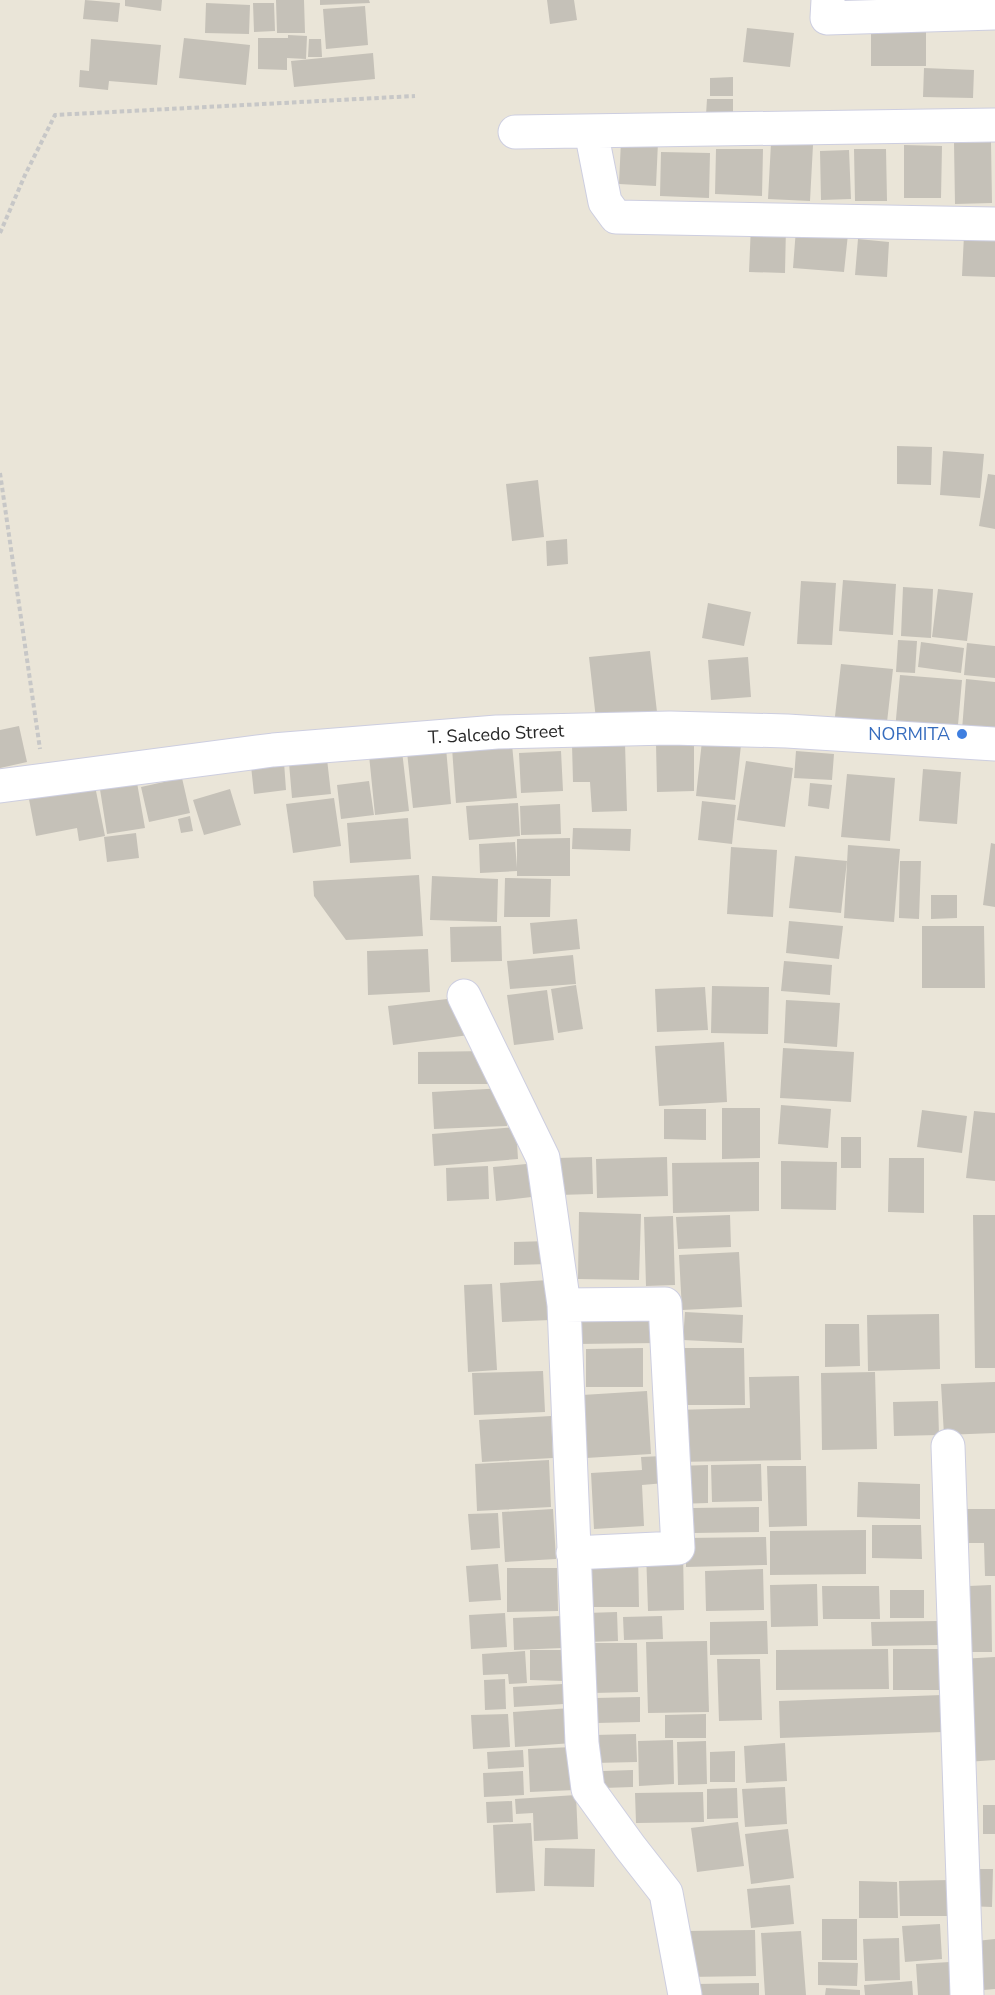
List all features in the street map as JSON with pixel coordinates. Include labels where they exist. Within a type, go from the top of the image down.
[{"type":"street","points":[[828,0],[827,18],[995,14]]},
{"type":"street","points":[[515,132],[995,125]]},
{"type":"street","points":[[591,131],[605,202],[616,217],[995,224]]},
{"type":"street","name":"T. Salcedo Street","points":[[0,786],[273,750],[497,732],[670,728],[787,731],[995,744]]},
{"type":"street","points":[[464,996],[543,1158],[564,1305],[582,1743],[588,1789],[666,1893],[685,1995]]},
{"type":"street","points":[[564,1305],[665,1305],[678,1548],[573,1553]]},
{"type":"street","points":[[948,1446],[967,1995]]},
{"type":"path","points":[[0,233],[25,175],[55,115],[415,96]]},
{"type":"path","points":[[0,473],[44,780]]},
{"type":"building","points":[[85,0],[120,3],[118,22],[83,19]]},
{"type":"building","points":[[125,0],[162,0],[161,11],[125,6]]},
{"type":"building","points":[[276,0],[304,0],[305,33],[277,33]]},
{"type":"building","points":[[320,0],[369,0],[370,3],[320,5]]},
{"type":"building","points":[[547,0],[574,0],[577,20],[550,24]]},
{"type":"building","points":[[206,3],[250,5],[249,34],[205,33]]},
{"type":"building","points":[[253,3],[274,3],[275,31],[254,32]]},
{"type":"building","points":[[365,6],[368,45],[326,49],[323,9]]},
{"type":"building","points":[[871,26],[926,26],[926,66],[871,66]]},
{"type":"building","points":[[747,28],[794,33],[790,67],[743,62]]},
{"type":"building","points":[[288,35],[307,36],[306,59],[287,58],[287,70],[258,69],[258,38],[288,38]]},
{"type":"building","points":[[184,38],[250,45],[246,85],[179,78]]},
{"type":"building","points":[[91,39],[161,45],[157,85],[109,81],[108,90],[79,87],[80,70],[89,71]]},
{"type":"building","points":[[309,39],[321,39],[322,57],[308,57]]},
{"type":"building","points":[[373,53],[375,79],[294,87],[291,61]]},
{"type":"building","points":[[924,68],[974,70],[973,98],[923,97]]},
{"type":"building","points":[[733,77],[733,96],[710,96],[710,78]]},
{"type":"building","points":[[707,99],[733,99],[733,117],[706,115]]},
{"type":"building","points":[[621,140],[658,142],[656,186],[619,184]]},
{"type":"building","points":[[991,142],[992,203],[955,204],[954,143]]},
{"type":"building","points":[[771,143],[813,145],[810,201],[768,199]]},
{"type":"building","points":[[904,145],[942,146],[941,198],[904,198]]},
{"type":"building","points":[[716,149],[763,149],[762,196],[715,194]]},
{"type":"building","points":[[854,149],[886,149],[887,201],[855,201]]},
{"type":"building","points":[[849,150],[851,199],[821,200],[820,151]]},
{"type":"building","points":[[661,152],[710,153],[709,198],[660,196]]},
{"type":"building","points":[[751,225],[786,226],[785,273],[749,272]]},
{"type":"building","points":[[796,229],[848,234],[844,272],[793,268]]},
{"type":"building","points":[[964,235],[995,236],[995,277],[962,276]]},
{"type":"building","points":[[858,239],[889,242],[887,277],[855,275]]},
{"type":"building","points":[[897,446],[932,447],[931,485],[897,484]]},
{"type":"building","points":[[943,451],[984,454],[980,498],[940,495]]},
{"type":"building","points":[[988,474],[995,475],[995,529],[979,526]]},
{"type":"building","points":[[538,480],[544,537],[512,541],[506,484]]},
{"type":"building","points":[[567,539],[568,564],[547,566],[546,541]]},
{"type":"building","points":[[843,580],[896,584],[893,635],[839,631]]},
{"type":"building","points":[[801,581],[836,583],[832,645],[797,644]]},
{"type":"building","points":[[903,587],[933,589],[931,638],[901,636]]},
{"type":"building","points":[[938,589],[973,593],[967,641],[932,637]]},
{"type":"building","points":[[708,603],[751,612],[744,646],[702,638]]},
{"type":"building","points":[[898,640],[917,641],[915,673],[896,672]]},
{"type":"building","points":[[921,642],[964,648],[961,673],[918,667]]},
{"type":"building","points":[[967,643],[995,646],[995,678],[964,675]]},
{"type":"building","points":[[650,651],[657,712],[596,719],[589,657]]},
{"type":"building","points":[[748,657],[751,697],[711,700],[708,660]]},
{"type":"building","points":[[841,664],[893,669],[886,731],[834,725]]},
{"type":"building","points":[[900,675],[962,680],[957,736],[895,730]]},
{"type":"building","points":[[966,679],[995,682],[995,733],[962,730]]},
{"type":"building","points":[[19,726],[27,762],[0,768],[0,730]]},
{"type":"building","points":[[702,741],[741,745],[735,800],[696,796]]},
{"type":"building","points":[[625,743],[627,811],[592,812],[590,782],[573,782],[572,744]]},
{"type":"building","points":[[656,743],[694,743],[694,791],[657,792]]},
{"type":"building","points":[[512,744],[517,798],[456,803],[452,748]]},
{"type":"building","points":[[446,748],[451,804],[413,808],[407,752]]},
{"type":"building","points":[[402,751],[409,811],[375,815],[369,755]]},
{"type":"building","points":[[561,751],[563,791],[521,793],[519,753]]},
{"type":"building","points":[[796,751],[834,754],[832,780],[794,778]]},
{"type":"building","points":[[327,759],[331,794],[292,798],[289,763]]},
{"type":"building","points":[[746,761],[793,768],[785,827],[737,820]]},
{"type":"building","points":[[284,762],[286,790],[254,794],[251,766]]},
{"type":"building","points":[[923,769],[961,772],[957,824],[919,821]]},
{"type":"building","points":[[847,774],[895,778],[890,841],[841,837]]},
{"type":"building","points":[[136,777],[145,828],[107,834],[99,783]]},
{"type":"building","points":[[182,778],[190,813],[149,822],[141,787]]},
{"type":"building","points":[[94,781],[105,836],[79,841],[77,828],[36,836],[28,794]]},
{"type":"building","points":[[369,781],[374,815],[341,819],[337,785]]},
{"type":"building","points":[[810,783],[832,785],[829,809],[808,806]]},
{"type":"building","points":[[230,789],[241,825],[204,835],[193,800]]},
{"type":"building","points":[[334,798],[341,846],[293,853],[286,804]]},
{"type":"building","points":[[702,801],[736,805],[732,844],[698,840]]},
{"type":"building","points":[[518,803],[520,836],[469,840],[466,806]]},
{"type":"building","points":[[560,804],[561,834],[521,835],[520,806]]},
{"type":"building","points":[[190,816],[193,831],[181,833],[178,819]]},
{"type":"building","points":[[408,818],[411,859],[350,863],[347,823]]},
{"type":"building","points":[[573,828],[631,829],[630,851],[572,849]]},
{"type":"building","points":[[136,833],[139,858],[107,862],[104,837]]},
{"type":"building","points":[[570,838],[570,876],[517,876],[517,871],[480,873],[479,844],[515,842],[517,868],[517,839]]},
{"type":"building","points":[[991,843],[995,844],[995,907],[983,905]]},
{"type":"building","points":[[848,845],[900,849],[894,922],[844,918]]},
{"type":"building","points":[[731,847],[777,850],[773,917],[727,914]]},
{"type":"building","points":[[795,856],[847,861],[841,913],[789,908]]},
{"type":"building","points":[[900,861],[921,861],[919,919],[899,918]]},
{"type":"building","points":[[419,875],[423,936],[346,940],[314,896],[313,881]]},
{"type":"building","points":[[432,876],[498,879],[497,922],[430,920]]},
{"type":"building","points":[[505,878],[551,879],[550,917],[504,917]]},
{"type":"building","points":[[931,895],[957,895],[957,918],[931,919]]},
{"type":"building","points":[[577,919],[580,949],[533,954],[530,923]]},
{"type":"building","points":[[789,921],[843,926],[839,959],[786,953]]},
{"type":"building","points":[[501,926],[502,961],[451,962],[450,927]]},
{"type":"building","points":[[922,926],[984,926],[985,988],[922,988]]},
{"type":"building","points":[[428,949],[430,992],[368,995],[367,951]]},
{"type":"building","points":[[573,955],[576,984],[510,989],[507,961]]},
{"type":"building","points":[[784,961],[832,965],[830,995],[781,991]]},
{"type":"building","points":[[576,985],[583,1029],[558,1033],[551,989]]},
{"type":"building","points":[[712,986],[769,987],[768,1034],[711,1033]]},
{"type":"building","points":[[705,987],[708,1030],[657,1032],[655,989]]},
{"type":"building","points":[[547,990],[554,1040],[514,1045],[507,995]]},
{"type":"building","points":[[464,997],[469,1035],[393,1045],[388,1006]]},
{"type":"building","points":[[786,1000],[840,1003],[837,1047],[784,1043]]},
{"type":"building","points":[[724,1042],[727,1102],[659,1106],[655,1046]]},
{"type":"building","points":[[783,1048],[854,1052],[851,1102],[780,1098]]},
{"type":"building","points":[[488,1051],[504,1084],[418,1084],[418,1052]]},
{"type":"building","points":[[505,1088],[507,1126],[434,1129],[432,1092]]},
{"type":"building","points":[[781,1105],[831,1109],[828,1148],[778,1144]]},
{"type":"building","points":[[722,1108],[760,1108],[760,1158],[722,1159]]},
{"type":"building","points":[[664,1109],[706,1109],[706,1140],[664,1139]]},
{"type":"building","points":[[922,1110],[967,1116],[962,1153],[917,1147]]},
{"type":"building","points":[[974,1111],[995,1113],[995,1181],[966,1178]]},
{"type":"building","points":[[516,1127],[518,1159],[434,1166],[432,1134]]},
{"type":"building","points":[[841,1137],[861,1137],[861,1168],[841,1168]]},
{"type":"building","points":[[592,1157],[593,1194],[558,1195],[557,1158]]},
{"type":"building","points":[[667,1157],[668,1196],[597,1198],[596,1159]]},
{"type":"building","points":[[889,1158],[924,1158],[924,1213],[888,1212]]},
{"type":"building","points":[[781,1161],[837,1162],[836,1210],[781,1209]]},
{"type":"building","points":[[759,1162],[759,1211],[673,1213],[672,1163]]},
{"type":"building","points":[[537,1163],[540,1196],[496,1201],[493,1167]]},
{"type":"building","points":[[488,1166],[489,1199],[447,1201],[446,1168]]},
{"type":"building","points":[[579,1212],[641,1214],[639,1280],[578,1279]]},
{"type":"building","points":[[730,1215],[731,1247],[678,1249],[676,1217]]},
{"type":"building","points":[[973,1215],[995,1215],[995,1368],[975,1368]]},
{"type":"building","points":[[673,1216],[675,1285],[646,1286],[644,1217]]},
{"type":"building","points":[[549,1241],[549,1264],[514,1265],[514,1242]]},
{"type":"building","points":[[739,1252],[742,1307],[682,1310],[679,1255]]},
{"type":"building","points":[[549,1280],[551,1320],[502,1322],[500,1283]]},
{"type":"building","points":[[492,1284],[497,1370],[468,1372],[464,1285]]},
{"type":"building","points":[[575,1310],[659,1310],[659,1343],[576,1344]]},
{"type":"building","points":[[685,1312],[743,1315],[742,1343],[683,1340]]},
{"type":"building","points":[[939,1314],[940,1369],[868,1371],[867,1315]]},
{"type":"building","points":[[825,1324],[859,1324],[860,1366],[825,1367]]},
{"type":"building","points":[[643,1348],[643,1387],[586,1387],[586,1349]]},
{"type":"building","points":[[683,1348],[744,1348],[745,1405],[684,1405]]},
{"type":"building","points":[[543,1371],[545,1412],[474,1415],[472,1373]]},
{"type":"building","points":[[875,1372],[877,1449],[822,1450],[821,1373]]},
{"type":"building","points":[[799,1376],[801,1460],[675,1462],[674,1410],[750,1408],[749,1377]]},
{"type":"building","points":[[995,1382],[995,1433],[944,1435],[941,1384]]},
{"type":"building","points":[[647,1391],[651,1454],[586,1458],[582,1395]]},
{"type":"building","points":[[938,1401],[939,1435],[894,1436],[893,1402]]},
{"type":"building","points":[[551,1416],[553,1458],[482,1462],[479,1420]]},
{"type":"building","points":[[663,1456],[665,1483],[642,1485],[644,1526],[594,1529],[591,1473],[642,1470],[641,1457]]},
{"type":"building","points":[[549,1460],[551,1507],[477,1511],[475,1464]]},
{"type":"building","points":[[761,1464],[762,1501],[712,1502],[711,1465]]},
{"type":"building","points":[[708,1465],[708,1503],[676,1504],[676,1466]]},
{"type":"building","points":[[767,1466],[806,1466],[807,1526],[769,1527]]},
{"type":"building","points":[[858,1482],[920,1484],[920,1519],[857,1517]]},
{"type":"building","points":[[759,1507],[759,1532],[694,1533],[693,1508]]},
{"type":"building","points":[[553,1509],[556,1559],[505,1562],[502,1512]]},
{"type":"building","points":[[957,1509],[995,1509],[995,1576],[985,1576],[984,1543],[958,1543]]},
{"type":"building","points":[[498,1513],[500,1548],[471,1550],[468,1514]]},
{"type":"building","points":[[872,1525],[921,1525],[922,1559],[872,1558]]},
{"type":"building","points":[[866,1530],[866,1574],[770,1575],[770,1531]]},
{"type":"building","points":[[766,1537],[767,1565],[686,1567],[686,1538]]},
{"type":"building","points":[[683,1550],[684,1610],[648,1611],[646,1551]]},
{"type":"building","points":[[638,1552],[639,1607],[586,1607],[585,1553]]},
{"type":"building","points":[[498,1564],[501,1600],[469,1602],[466,1566]]},
{"type":"building","points":[[507,1568],[557,1568],[558,1611],[507,1612]]},
{"type":"building","points":[[763,1569],[764,1610],[706,1611],[705,1571]]},
{"type":"building","points":[[817,1584],[818,1626],[771,1627],[770,1585]]},
{"type":"building","points":[[991,1585],[992,1652],[970,1652],[969,1586]]},
{"type":"building","points":[[822,1586],[879,1586],[880,1619],[823,1619]]},
{"type":"building","points":[[890,1590],[924,1590],[924,1618],[890,1618]]},
{"type":"building","points":[[617,1612],[618,1641],[587,1642],[586,1613]]},
{"type":"building","points":[[505,1613],[507,1647],[471,1649],[469,1615]]},
{"type":"building","points":[[561,1616],[562,1648],[514,1650],[513,1618]]},
{"type":"building","points":[[662,1616],[663,1639],[624,1640],[623,1617]]},
{"type":"building","points":[[767,1621],[768,1654],[710,1655],[710,1622]]},
{"type":"building","points":[[938,1621],[938,1645],[872,1646],[871,1622]]},
{"type":"building","points":[[707,1641],[709,1712],[648,1713],[646,1642]]},
{"type":"building","points":[[591,1643],[637,1643],[638,1692],[592,1693]]},
{"type":"building","points":[[888,1649],[889,1689],[776,1690],[776,1650]]},
{"type":"building","points":[[893,1649],[939,1649],[940,1690],[893,1690]]},
{"type":"building","points":[[530,1650],[565,1650],[565,1681],[530,1680]]},
{"type":"building","points":[[525,1651],[527,1683],[509,1684],[508,1674],[483,1675],[482,1654]]},
{"type":"building","points":[[995,1657],[995,1760],[966,1762],[960,1659]]},
{"type":"building","points":[[717,1659],[760,1659],[762,1720],[719,1721]]},
{"type":"building","points":[[505,1679],[506,1709],[485,1710],[484,1680]]},
{"type":"building","points":[[563,1684],[564,1704],[514,1707],[513,1687]]},
{"type":"building","points":[[942,1695],[943,1732],[780,1738],[779,1701]]},
{"type":"building","points":[[640,1697],[640,1722],[596,1723],[595,1698]]},
{"type":"building","points":[[571,1708],[573,1743],[515,1747],[513,1712]]},
{"type":"building","points":[[508,1714],[510,1747],[473,1749],[471,1715]]},
{"type":"building","points":[[706,1714],[706,1738],[665,1738],[665,1715]]},
{"type":"building","points":[[636,1734],[637,1762],[594,1763],[594,1735]]},
{"type":"building","points":[[673,1740],[674,1784],[639,1786],[638,1741]]},
{"type":"building","points":[[706,1741],[707,1784],[678,1785],[677,1742]]},
{"type":"building","points":[[785,1743],[787,1781],[746,1783],[744,1746]]},
{"type":"building","points":[[573,1747],[575,1790],[530,1792],[528,1749]]},
{"type":"building","points":[[523,1750],[524,1767],[488,1769],[487,1752]]},
{"type":"building","points":[[735,1751],[735,1782],[710,1782],[710,1752]]},
{"type":"building","points":[[633,1770],[633,1787],[603,1788],[603,1771]]},
{"type":"building","points":[[523,1771],[524,1795],[484,1797],[483,1773]]},
{"type":"building","points":[[785,1787],[787,1824],[745,1827],[742,1789]]},
{"type":"building","points":[[737,1788],[738,1818],[707,1819],[707,1789]]},
{"type":"building","points":[[703,1792],[704,1822],[636,1823],[635,1793]]},
{"type":"building","points":[[576,1795],[578,1839],[534,1841],[533,1813],[516,1814],[515,1799]]},
{"type":"building","points":[[512,1801],[513,1822],[487,1823],[486,1802]]},
{"type":"building","points":[[983,1805],[995,1805],[995,1834],[983,1834]]},
{"type":"building","points":[[738,1822],[744,1866],[697,1872],[691,1828]]},
{"type":"building","points":[[531,1823],[535,1891],[496,1893],[493,1825]]},
{"type":"building","points":[[788,1829],[794,1878],[751,1884],[745,1834]]},
{"type":"building","points":[[545,1848],[595,1849],[594,1887],[544,1886]]},
{"type":"building","points":[[967,1869],[993,1869],[992,1907],[967,1906]]},
{"type":"building","points":[[951,1880],[952,1916],[900,1916],[899,1881]]},
{"type":"building","points":[[859,1881],[897,1882],[898,1918],[859,1918]]},
{"type":"building","points":[[790,1885],[794,1924],[751,1928],[747,1889]]},
{"type":"building","points":[[822,1919],[857,1919],[857,1960],[822,1960]]},
{"type":"building","points":[[940,1924],[942,1959],[905,1962],[902,1926]]},
{"type":"building","points":[[755,1930],[756,1976],[686,1977],[685,1931]]},
{"type":"building","points":[[801,1931],[806,1995],[765,1995],[761,1933]]},
{"type":"building","points":[[899,1938],[900,1980],[865,1981],[863,1939]]},
{"type":"building","points":[[995,1939],[995,1989],[972,1991],[967,1942]]},
{"type":"building","points":[[818,1962],[858,1963],[857,1986],[818,1985]]},
{"type":"building","points":[[950,1962],[952,1995],[918,1995],[916,1964]]},
{"type":"building","points":[[912,1981],[913,1995],[865,1995],[864,1985]]},
{"type":"building","points":[[759,1983],[759,1995],[696,1995],[696,1984]]},
{"type":"building","points":[[826,1988],[860,1990],[860,1995],[825,1995]]},
{"type":"place","name":"NORMITA","points":[[962,734]]}]
